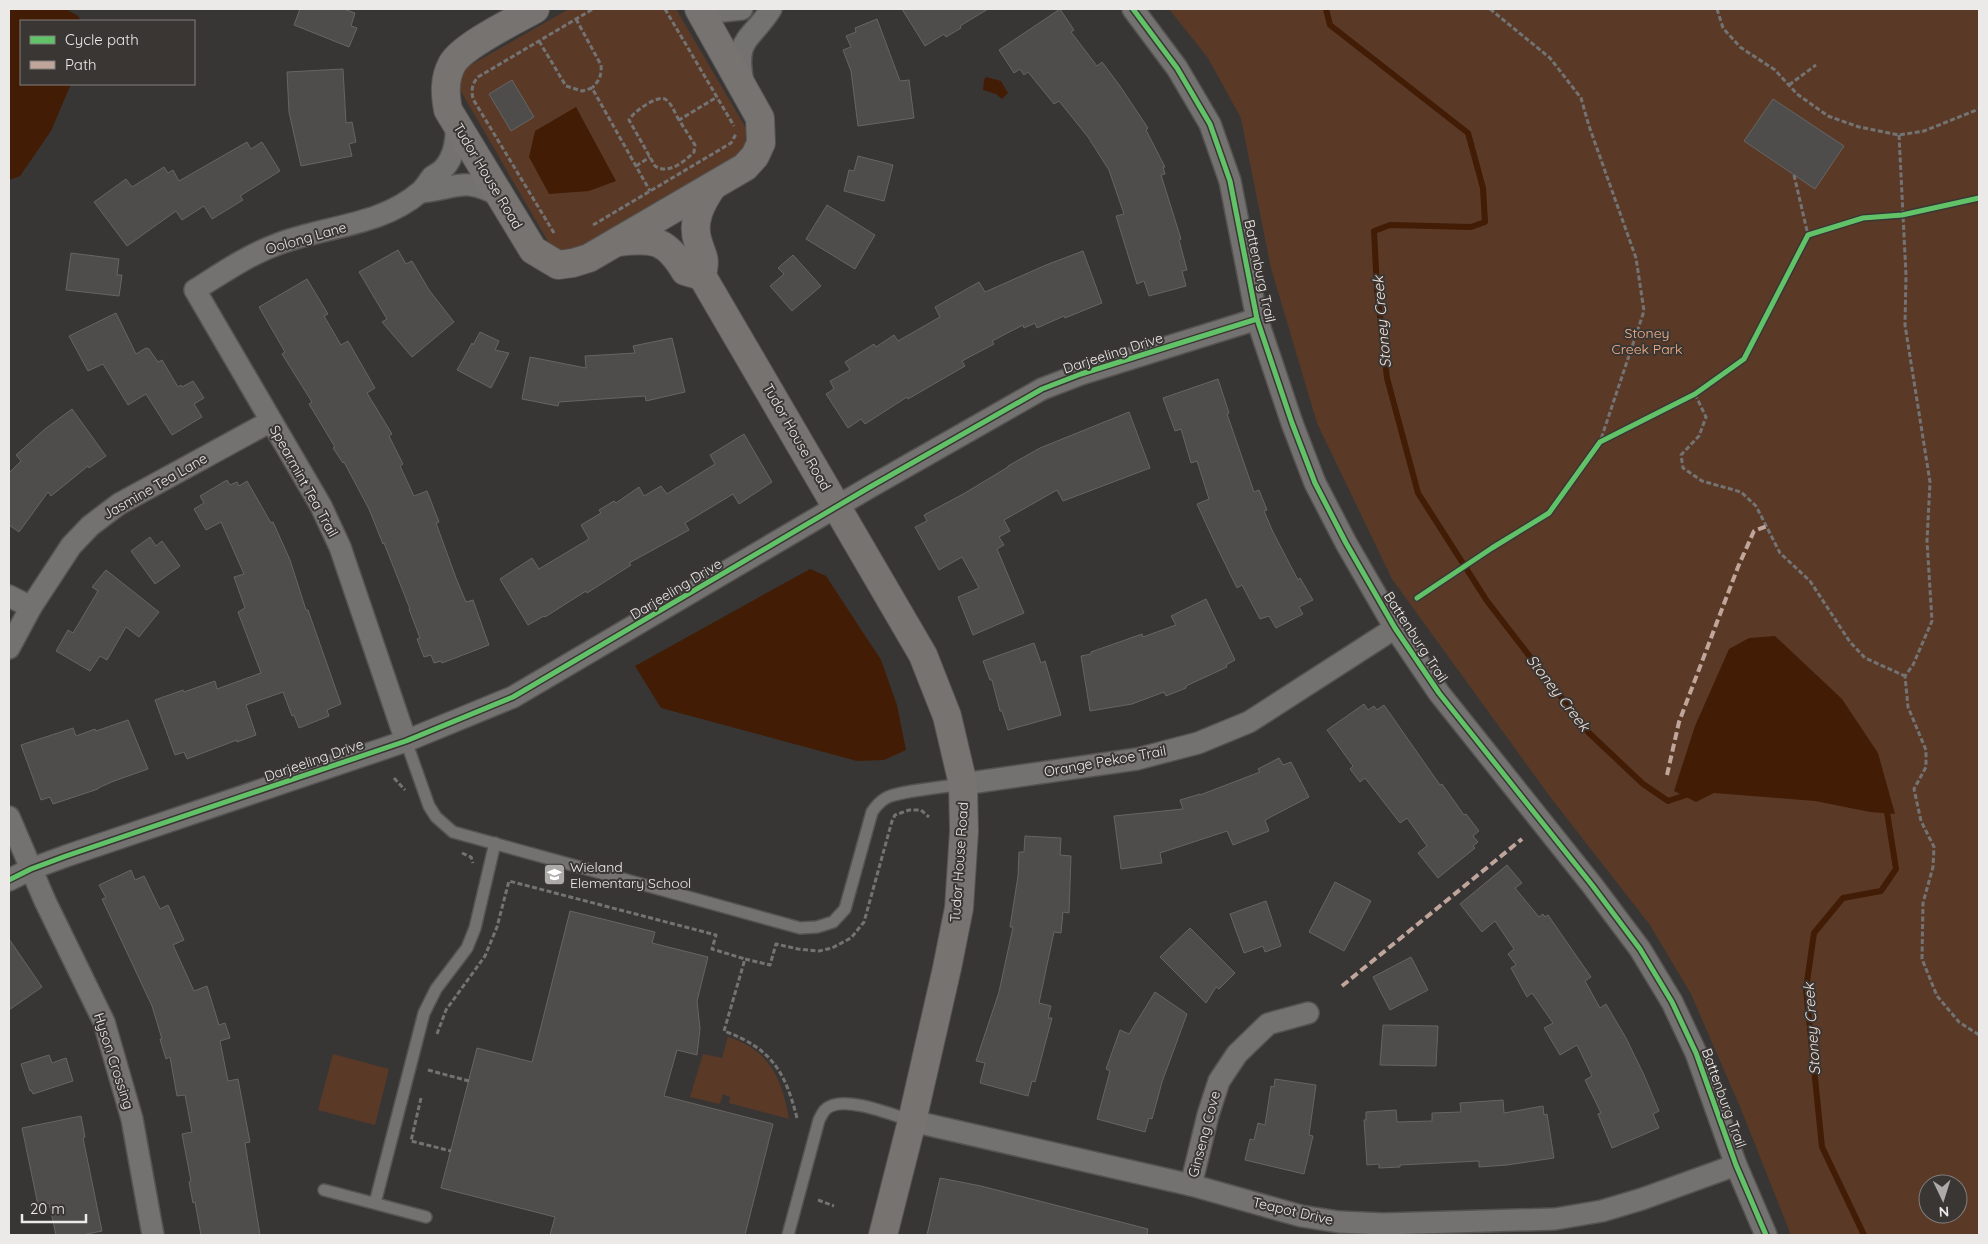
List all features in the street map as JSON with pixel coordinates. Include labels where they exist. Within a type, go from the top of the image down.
[{"type":"street","name":"Tudor House Road","points":[[495,32],[511,9]]},
{"type":"street","name":"Tudor House Road","points":[[535,9],[465,50],[452,63],[447,77],[445,94],[448,110],[532,250],[558,265],[589,258],[745,167],[755,156],[762,143],[760,118],[698,9]]},
{"type":"street","points":[[716,9],[722,11],[742,9]]},
{"type":"street","points":[[744,90],[739,64],[742,47],[752,31],[764,20],[771,9]]},
{"type":"street","name":"Battenburg Trail","points":[[1133,9],[1177,68],[1210,124],[1230,181],[1257,319],[1292,423],[1316,483],[1346,543],[1394,628],[1439,693],[1592,885],[1640,949],[1672,1002],[1696,1052],[1736,1165],[1766,1235]]},
{"type":"street","name":"Oolong Lane","points":[[195,290],[255,253],[280,243],[313,233],[356,224],[391,211],[421,192],[432,178],[444,168],[451,158],[456,143],[457,125]]},
{"type":"street","name":"Oolong Lane","points":[[421,192],[440,190],[455,184],[470,184],[486,188],[500,196]]},
{"type":"street","name":"Tudor House Road","points":[[712,187],[700,206],[696,226],[697,241],[705,259],[702,276],[923,655],[947,716],[963,784],[964,831],[959,908],[912,1120],[883,1235]]},
{"type":"street","name":"Tudor House Road","points":[[615,243],[639,240],[658,243],[674,252],[685,271],[702,276]]},
{"type":"street","name":"Spearmint Tea Trail","points":[[195,290],[322,506],[340,546],[406,741]]},
{"type":"street","name":"Darjeeling Drive","points":[[9,880],[31,869],[406,741],[514,697],[837,506],[1042,389],[1081,374],[1257,319]]},
{"type":"street","name":"Jasmine Tea Lane","points":[[9,648],[31,607],[71,546],[90,526],[119,504],[271,421]]},
{"type":"street","points":[[9,596],[31,607]]},
{"type":"street","name":"Orange Pekoe Trail","points":[[963,784],[1137,758],[1198,743],[1249,722],[1394,628]]},
{"type":"street","points":[[9,818],[31,869]]},
{"type":"street","name":"Hyson Crossing","points":[[31,869],[104,1022],[132,1119],[153,1235]]},
{"type":"street","name":"Ginseng Cove","points":[[1191,1185],[1218,1080],[1237,1054],[1268,1024],[1308,1013]]},
{"type":"street","name":"Teapot Drive","points":[[912,1120],[1191,1185],[1301,1216],[1339,1222],[1384,1224],[1546,1219],[1602,1211],[1642,1199],[1736,1165]]},
{"type":"lane","points":[[406,741],[429,806],[436,817],[453,832],[800,928],[817,927],[833,922],[845,909],[870,819],[877,805],[887,797],[963,784]]},
{"type":"lane","points":[[374,1203],[424,1013],[436,989],[467,948],[474,928],[495,843]]},
{"type":"lane","points":[[788,1235],[819,1120],[826,1108],[839,1103],[854,1104],[912,1120]]},
{"type":"lane","points":[[324,1190],[426,1217]]},
{"type":"path","points":[[556,236],[471,92],[478,76],[593,9]]},
{"type":"path","points":[[592,226],[732,143],[736,134],[734,126],[665,9]]},
{"type":"path","points":[[1490,9],[1550,58],[1581,98],[1589,126],[1636,258],[1644,311],[1600,442]]},
{"type":"path","points":[[1717,9],[1723,28],[1740,47],[1776,70],[1797,94],[1828,116],[1858,127],[1899,136],[1924,131],[1979,109]]},
{"type":"path","points":[[539,41],[559,78],[566,86],[582,91],[592,88],[598,82],[602,73],[602,65],[576,19]]},
{"type":"path","points":[[1789,86],[1816,65]]},
{"type":"path","points":[[592,88],[650,191]]},
{"type":"path","points":[[679,120],[717,97]]},
{"type":"path","points":[[658,98],[664,98],[668,101],[694,145],[694,152],[667,170],[655,166],[650,157],[629,120],[632,113],[658,98]]},
{"type":"path","points":[[1899,136],[1906,276],[1905,325],[1930,482],[1927,541],[1932,621],[1913,665],[1905,676],[1908,708],[1926,750],[1926,766],[1914,790],[1921,821],[1934,847],[1933,867],[1923,903],[1922,959],[1937,996],[1959,1022],[1979,1035]]},
{"type":"path","points":[[635,166],[650,157]]},
{"type":"path","points":[[680,163],[685,170]]},
{"type":"path","points":[[1794,175],[1808,235]]},
{"type":"path","points":[[1902,215],[1979,198]]},
{"type":"path","points":[[1695,394],[1706,417],[1699,436],[1681,454],[1683,468],[1702,481],[1741,492],[1756,506],[1780,553],[1810,581],[1850,642],[1865,658],[1905,676]]},
{"type":"path","points":[[434,1042],[446,1010],[485,956],[497,927],[509,881],[716,935],[712,950],[770,965],[776,944],[819,951],[832,948],[851,938],[864,922],[895,815],[910,810],[921,810],[929,817]]},
{"type":"path","points":[[745,959],[724,1031],[744,1038],[764,1052],[779,1069],[791,1096],[797,1118]]},
{"type":"path","points":[[426,1079],[430,1061]]},
{"type":"path","points":[[428,1070],[469,1081]]},
{"type":"path","points":[[421,1097],[411,1141],[451,1151]]},
{"type":"path","points":[[818,1200],[834,1206]]},
{"type":"green space","points":[[569,9],[676,9],[747,130],[744,148],[734,159],[577,249],[560,249],[549,243],[459,88],[461,75],[469,66]]},
{"type":"green space","name":"Stoney Creek Park","points":[[1169,9],[1979,9],[1979,1235],[1791,1235],[1741,1109],[1691,994],[1650,925],[1551,798],[1392,579],[1317,423],[1271,268],[1241,118],[1208,58]]},
{"type":"green space","points":[[728,1037],[754,1050],[772,1068],[782,1091],[789,1119],[729,1103],[730,1097],[723,1094],[720,1104],[690,1097],[703,1054],[722,1058]]},
{"type":"green space","points":[[333,1054],[389,1069],[375,1125],[318,1110]]},
{"type":"shaded area","points":[[9,9],[66,9],[78,16],[80,20],[20,20],[20,85],[71,85],[51,131],[20,176],[9,180]]},
{"type":"shaded area","points":[[986,77],[1001,81],[1008,93],[1002,99],[996,94],[983,90]]},
{"type":"shaded area","points":[[576,107],[616,181],[589,191],[549,194],[529,157],[535,131]]},
{"type":"shaded area","points":[[810,569],[826,576],[881,660],[897,705],[906,750],[884,760],[857,761],[661,708],[635,666]]},
{"type":"shaded area","points":[[1775,636],[1842,699],[1878,753],[1895,814],[1870,812],[1815,801],[1714,793],[1696,802],[1674,791],[1695,726],[1729,649],[1749,638]]},
{"type":"building","points":[[300,9],[344,9],[355,13],[351,26],[357,28],[349,47],[294,25]]},
{"type":"building","points":[[902,9],[988,9],[946,37],[944,34],[925,46]]},
{"type":"building","points":[[1060,9],[1074,30],[1071,32],[1097,66],[1102,62],[1148,128],[1146,130],[1165,167],[1163,167],[1165,174],[1161,175],[1181,239],[1179,240],[1187,270],[1182,271],[1186,286],[1149,296],[1144,281],[1137,284],[1116,216],[1124,214],[1109,170],[1088,137],[1059,101],[1054,104],[1028,72],[1024,75],[1020,69],[1014,73],[999,50]]},
{"type":"building","points":[[877,19],[900,81],[909,80],[914,118],[858,126],[851,71],[843,50],[851,47],[846,36],[856,32],[855,28]]},
{"type":"building","points":[[343,69],[346,123],[352,122],[356,142],[349,144],[352,156],[301,166],[289,112],[287,72]]},
{"type":"building","points":[[512,80],[534,117],[511,131],[489,94]]},
{"type":"building","points":[[1773,99],[1844,146],[1815,189],[1744,141]]},
{"type":"building","points":[[247,142],[251,149],[262,142],[280,171],[240,196],[243,200],[212,219],[204,206],[182,220],[176,211],[127,246],[94,202],[126,179],[132,187],[164,167],[168,173],[173,170],[179,181]]},
{"type":"building","points":[[858,156],[893,165],[884,201],[844,191],[849,170],[854,171]]},
{"type":"building","points":[[827,205],[875,235],[855,269],[806,239]]},
{"type":"building","points":[[398,250],[406,264],[412,261],[429,290],[454,322],[412,357],[382,322],[387,319],[359,272]]},
{"type":"building","points":[[1083,251],[1102,303],[1065,318],[1064,316],[1037,328],[1035,323],[1024,328],[1023,325],[992,341],[994,344],[962,361],[965,366],[908,399],[907,397],[865,424],[861,419],[848,428],[826,394],[834,389],[830,381],[850,370],[845,362],[874,344],[876,347],[894,335],[898,341],[940,317],[935,307],[979,282],[985,292]]},
{"type":"building","points":[[71,253],[119,259],[117,275],[122,275],[119,296],[66,290]]},
{"type":"building","points":[[793,255],[821,286],[792,311],[770,286],[784,274],[778,268]]},
{"type":"building","points":[[307,279],[328,314],[324,316],[341,345],[348,341],[375,388],[367,393],[392,434],[389,436],[403,464],[400,466],[414,496],[427,491],[439,522],[436,523],[456,578],[466,602],[473,600],[489,645],[442,663],[441,661],[434,663],[431,655],[424,657],[417,639],[420,638],[410,609],[369,509],[344,462],[333,448],[335,447],[309,404],[312,402],[282,354],[285,352],[259,307]]},
{"type":"building","points":[[116,313],[136,354],[146,348],[149,349],[158,362],[162,360],[178,387],[193,381],[204,398],[194,404],[202,417],[172,435],[146,394],[128,405],[103,364],[88,371],[69,336]]},
{"type":"building","points":[[480,332],[499,341],[495,350],[509,353],[491,388],[457,370]]},
{"type":"building","points":[[672,338],[685,392],[646,401],[645,396],[559,402],[558,406],[522,399],[530,357],[586,368],[585,356],[635,353],[633,346]]},
{"type":"building","points":[[1218,379],[1229,413],[1227,414],[1254,492],[1259,490],[1267,510],[1264,511],[1273,532],[1298,580],[1300,578],[1313,600],[1299,607],[1303,614],[1276,628],[1269,616],[1260,619],[1242,585],[1237,588],[1197,504],[1209,499],[1197,461],[1191,463],[1181,429],[1175,431],[1163,398]]},
{"type":"building","points":[[72,409],[106,456],[89,468],[88,466],[51,496],[48,492],[19,532],[9,525],[9,473],[21,461],[16,455],[45,429]]},
{"type":"building","points":[[1129,412],[1150,468],[1063,501],[1057,490],[1004,520],[1010,531],[999,537],[1004,545],[997,549],[1024,613],[973,635],[958,597],[979,588],[962,557],[939,570],[915,527],[927,521],[924,515],[1040,448]]},
{"type":"building","points":[[744,434],[772,482],[739,504],[733,494],[685,523],[689,530],[629,563],[631,565],[587,593],[586,591],[545,617],[528,625],[500,579],[532,558],[539,569],[589,539],[581,525],[601,513],[599,510],[614,501],[616,503],[639,487],[644,496],[661,486],[667,494],[715,464],[710,455]]},
{"type":"building","points":[[227,480],[230,485],[237,482],[239,486],[247,481],[271,523],[273,522],[290,560],[306,610],[308,610],[341,704],[327,710],[329,716],[299,728],[294,715],[292,716],[283,692],[246,705],[256,735],[237,742],[237,740],[187,759],[184,752],[175,755],[155,700],[215,681],[217,689],[261,673],[238,612],[245,608],[234,577],[244,574],[221,522],[206,530],[194,509],[204,503],[200,496]]},
{"type":"building","points":[[150,537],[156,546],[162,541],[180,566],[155,584],[131,551]]},
{"type":"building","points":[[106,570],[159,612],[139,637],[126,627],[107,660],[100,656],[90,671],[56,651],[68,630],[73,633],[98,591],[92,587]]},
{"type":"building","points":[[1206,599],[1235,660],[1226,665],[1227,667],[1166,696],[1164,692],[1132,704],[1090,711],[1081,656],[1091,654],[1091,652],[1142,634],[1143,637],[1176,625],[1171,616]]},
{"type":"building","points":[[1034,643],[1041,663],[1045,661],[1061,715],[1008,730],[1002,711],[1000,711],[992,680],[990,680],[983,661]]},
{"type":"building","points":[[1364,704],[1368,710],[1374,706],[1377,710],[1384,705],[1440,785],[1442,784],[1464,815],[1466,814],[1479,831],[1473,836],[1478,842],[1473,846],[1475,848],[1438,878],[1418,853],[1427,846],[1407,818],[1400,823],[1365,778],[1360,782],[1350,769],[1353,766],[1327,730]]},
{"type":"building","points":[[128,720],[148,769],[53,804],[50,797],[41,800],[21,745],[73,728],[76,736]]},
{"type":"building","points":[[1279,758],[1283,765],[1291,762],[1309,797],[1265,820],[1269,831],[1233,845],[1227,831],[1160,853],[1162,863],[1121,869],[1114,816],[1183,809],[1180,800],[1200,795],[1260,772],[1258,769]]},
{"type":"building","points":[[1025,836],[1061,838],[1060,855],[1071,856],[1069,913],[1063,912],[1061,933],[1054,932],[1039,1003],[1051,1006],[1048,1018],[1052,1018],[1035,1082],[1032,1081],[1028,1096],[980,1083],[985,1063],[976,1061],[999,992],[1013,927],[1010,927],[1018,876],[1019,852],[1024,852]]},
{"type":"building","points":[[1507,865],[1522,883],[1515,888],[1539,917],[1543,914],[1545,917],[1548,915],[1591,977],[1585,981],[1600,1008],[1606,1004],[1626,1038],[1644,1075],[1659,1111],[1653,1114],[1659,1128],[1612,1148],[1598,1114],[1601,1113],[1585,1080],[1592,1076],[1577,1045],[1560,1055],[1544,1028],[1553,1023],[1532,993],[1527,997],[1511,968],[1516,965],[1508,954],[1514,949],[1495,921],[1482,932],[1460,904]]},
{"type":"building","points":[[131,870],[135,880],[144,876],[160,909],[168,905],[184,940],[173,945],[194,991],[207,986],[219,1025],[225,1023],[230,1038],[220,1041],[228,1081],[238,1079],[250,1142],[245,1143],[260,1235],[201,1235],[189,1182],[191,1181],[182,1134],[192,1132],[185,1095],[177,1096],[170,1057],[166,1059],[152,1006],[102,899],[106,898],[99,885]]},
{"type":"building","points":[[1335,882],[1371,901],[1344,951],[1309,932]]},
{"type":"building","points":[[1266,901],[1281,946],[1265,952],[1263,946],[1244,953],[1230,914]]},
{"type":"building","points":[[570,911],[655,932],[652,943],[708,957],[697,1001],[700,1029],[697,1055],[677,1050],[664,1096],[773,1124],[745,1235],[550,1235],[555,1217],[441,1188],[477,1048],[532,1062]]},
{"type":"building","points":[[1190,928],[1235,973],[1219,989],[1216,987],[1206,1003],[1160,957]]},
{"type":"building","points":[[9,939],[42,987],[9,1010]]},
{"type":"building","points":[[1411,957],[1428,990],[1390,1010],[1373,977]]},
{"type":"building","points":[[1155,992],[1187,1014],[1162,1082],[1152,1119],[1149,1118],[1145,1132],[1097,1119],[1110,1071],[1106,1069],[1120,1030],[1129,1034]]},
{"type":"building","points":[[1383,1025],[1438,1026],[1436,1066],[1380,1065]]},
{"type":"building","points":[[49,1055],[52,1063],[66,1058],[73,1081],[33,1094],[30,1091],[21,1064]]},
{"type":"building","points":[[1275,1079],[1316,1085],[1309,1135],[1313,1136],[1304,1174],[1245,1160],[1250,1139],[1254,1140],[1258,1123],[1265,1125],[1271,1086],[1274,1087]]},
{"type":"building","points":[[1503,1100],[1504,1113],[1543,1106],[1544,1115],[1547,1114],[1554,1158],[1479,1167],[1479,1161],[1400,1165],[1400,1167],[1379,1168],[1379,1164],[1367,1165],[1364,1120],[1366,1120],[1366,1112],[1396,1110],[1397,1122],[1432,1121],[1432,1113],[1461,1112],[1460,1103]]},
{"type":"building","points":[[81,1116],[85,1137],[83,1138],[102,1231],[82,1235],[56,1235],[49,1203],[38,1205],[22,1128]]},
{"type":"building","points":[[940,1178],[981,1186],[1148,1229],[1147,1235],[927,1235]]},
{"type":"waterway","name":"Stoney Creek","points":[[1326,9],[1330,25],[1468,133],[1483,188],[1485,222],[1471,227],[1390,225],[1374,231],[1377,289],[1387,378],[1418,493],[1487,601],[1588,732],[1643,784],[1668,801],[1692,793]]},
{"type":"waterway","name":"Stoney Creek","points":[[1864,1235],[1822,1147],[1806,989],[1814,933],[1843,898],[1881,891],[1896,869],[1887,812],[1881,807]]},
{"type":"marked path","points":[[1667,775],[1679,722],[1738,567],[1754,531],[1767,526]]},
{"type":"marked path","points":[[1342,986],[1522,839]]},
{"type":"cycle path","points":[[1133,9],[1177,68],[1210,124],[1230,181],[1257,319],[1292,423],[1315,483],[1346,543],[1395,628],[1439,693],[1592,885],[1640,949],[1672,1002],[1696,1053],[1736,1165],[1766,1235]]},
{"type":"cycle path","points":[[1417,598],[1549,513],[1600,442],[1695,394],[1744,359],[1808,235],[1863,218],[1902,215],[1979,198]]},
{"type":"cycle path","points":[[9,880],[31,869],[66,856],[406,741],[513,697],[870,487],[1042,389],[1081,374],[1257,319]]},
{"type":"place","name":"Wieland Elementary School","points":[[554,875]]}]
